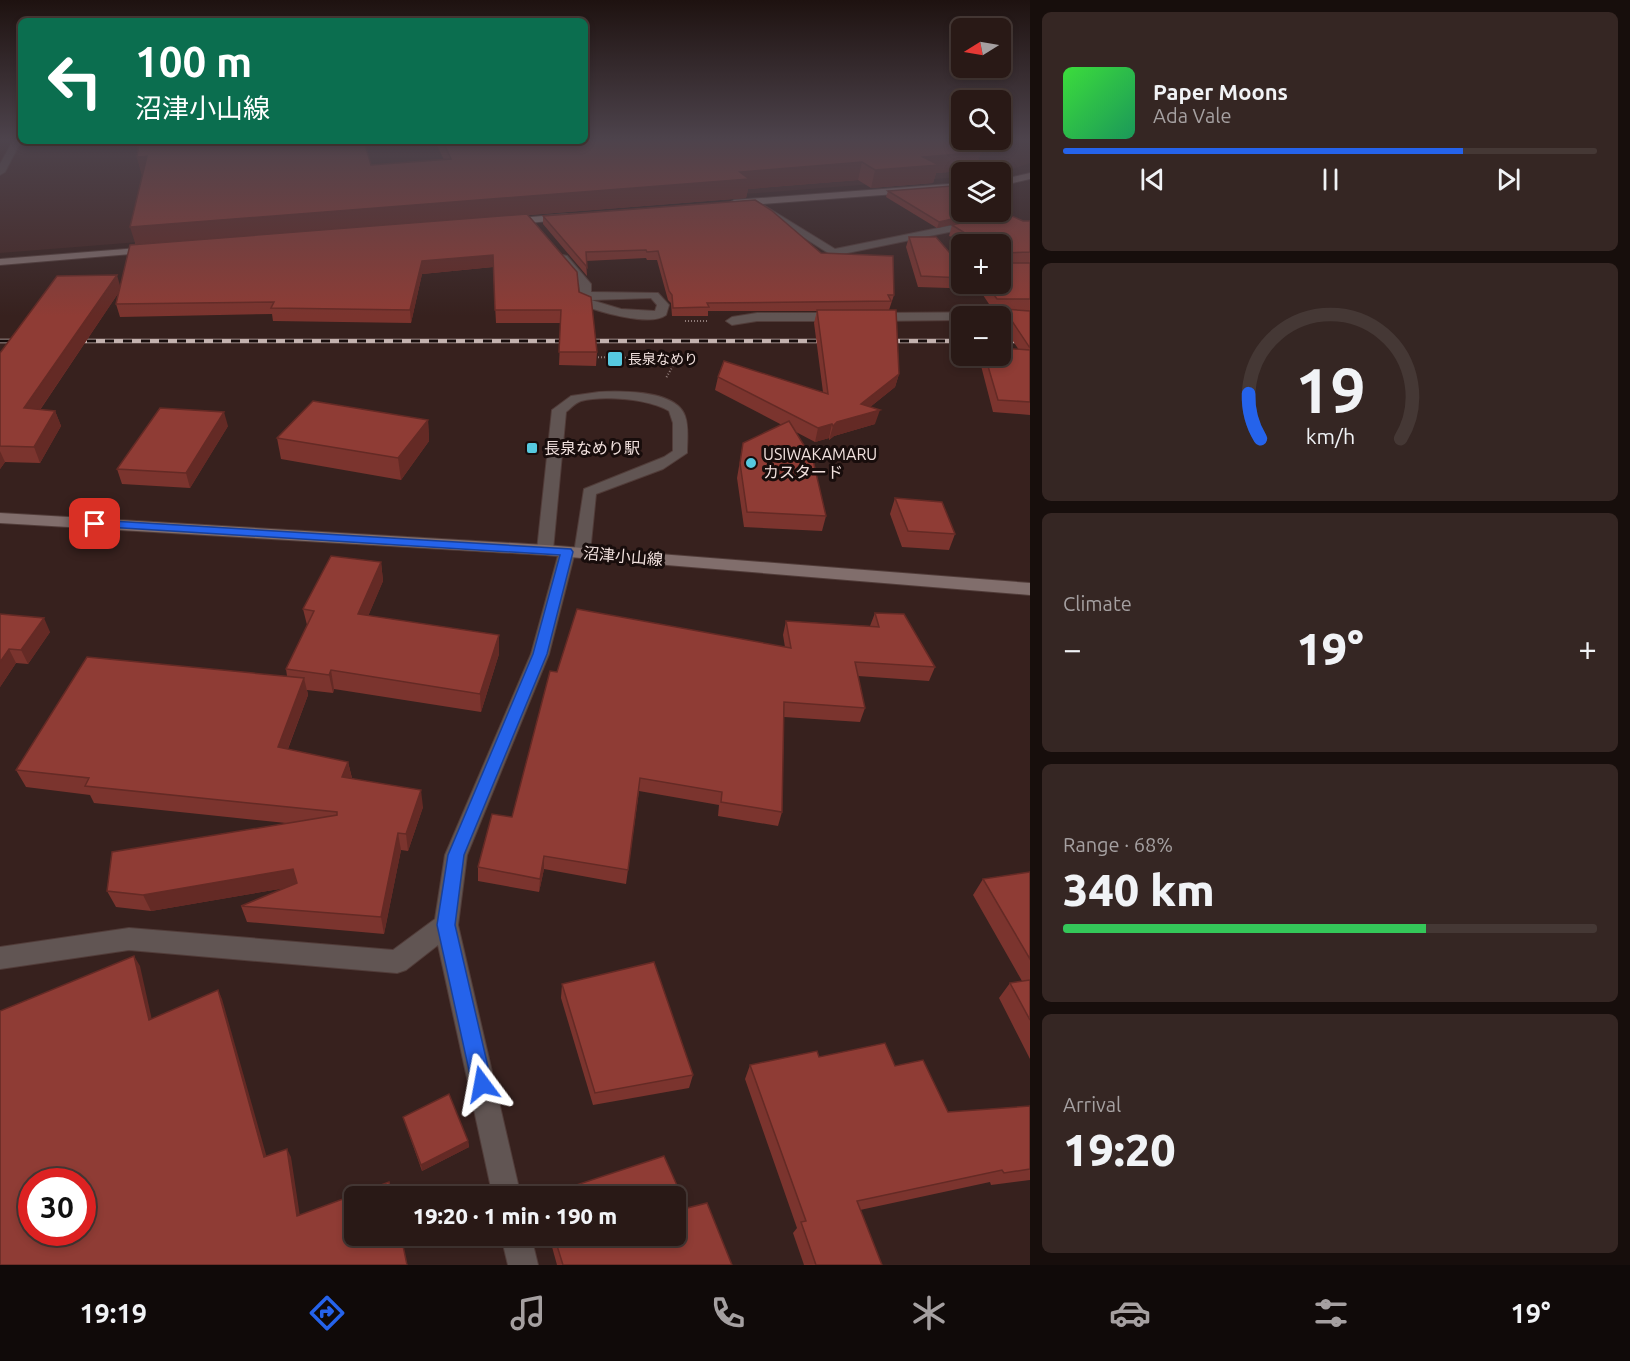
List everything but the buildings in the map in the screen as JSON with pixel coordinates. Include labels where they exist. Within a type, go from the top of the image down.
[{"type":"main road","points":[[719,204],[795,198]]},
{"type":"main road","points":[[495,223],[534,224],[578,216]]},
{"type":"main road","points":[[0,262],[165,249]]},
{"type":"main road","name":"沼津小山線","points":[[0,518],[565,551],[1030,589]]},
{"type":"street","points":[[754,201],[833,253],[933,238],[981,222]]},
{"type":"street","points":[[558,252],[585,284],[585,296],[585,302],[605,312],[628,314],[660,315],[663,305],[654,295],[585,296]]},
{"type":"street","points":[[732,321],[757,317],[1030,316]]},
{"type":"street","points":[[505,1186],[446,925],[456,855],[540,654],[565,551],[589,492],[600,485],[665,465],[680,453],[679,415],[672,406],[653,399],[603,396],[577,398],[559,410],[565,551]]},
{"type":"street","points":[[0,958],[129,939],[397,962],[446,925]]},
{"type":"street","points":[[518,1246],[523,1265]]},
{"type":"path","points":[[582,357],[677,359],[653,399]]},
{"type":"shaded area","points":[[0,198],[695,198],[0,253]]},
{"type":"railway","points":[[0,341],[24,341]]},
{"type":"railway","points":[[69,341],[834,341]]},
{"type":"railway","points":[[882,341],[951,341]]},
{"type":"railway","points":[[1011,341],[1030,341]]},
{"type":"place","name":"長泉なめり","points":[[615,359]]},
{"type":"place","name":"長泉なめり駅","points":[[532,448]]},
{"type":"place","name":"USIWAKAMARU カスタード","points":[[751,463]]},
{"type":"route","points":[[95,524],[567,552],[540,654],[456,855],[446,925],[482,1084]]}]
